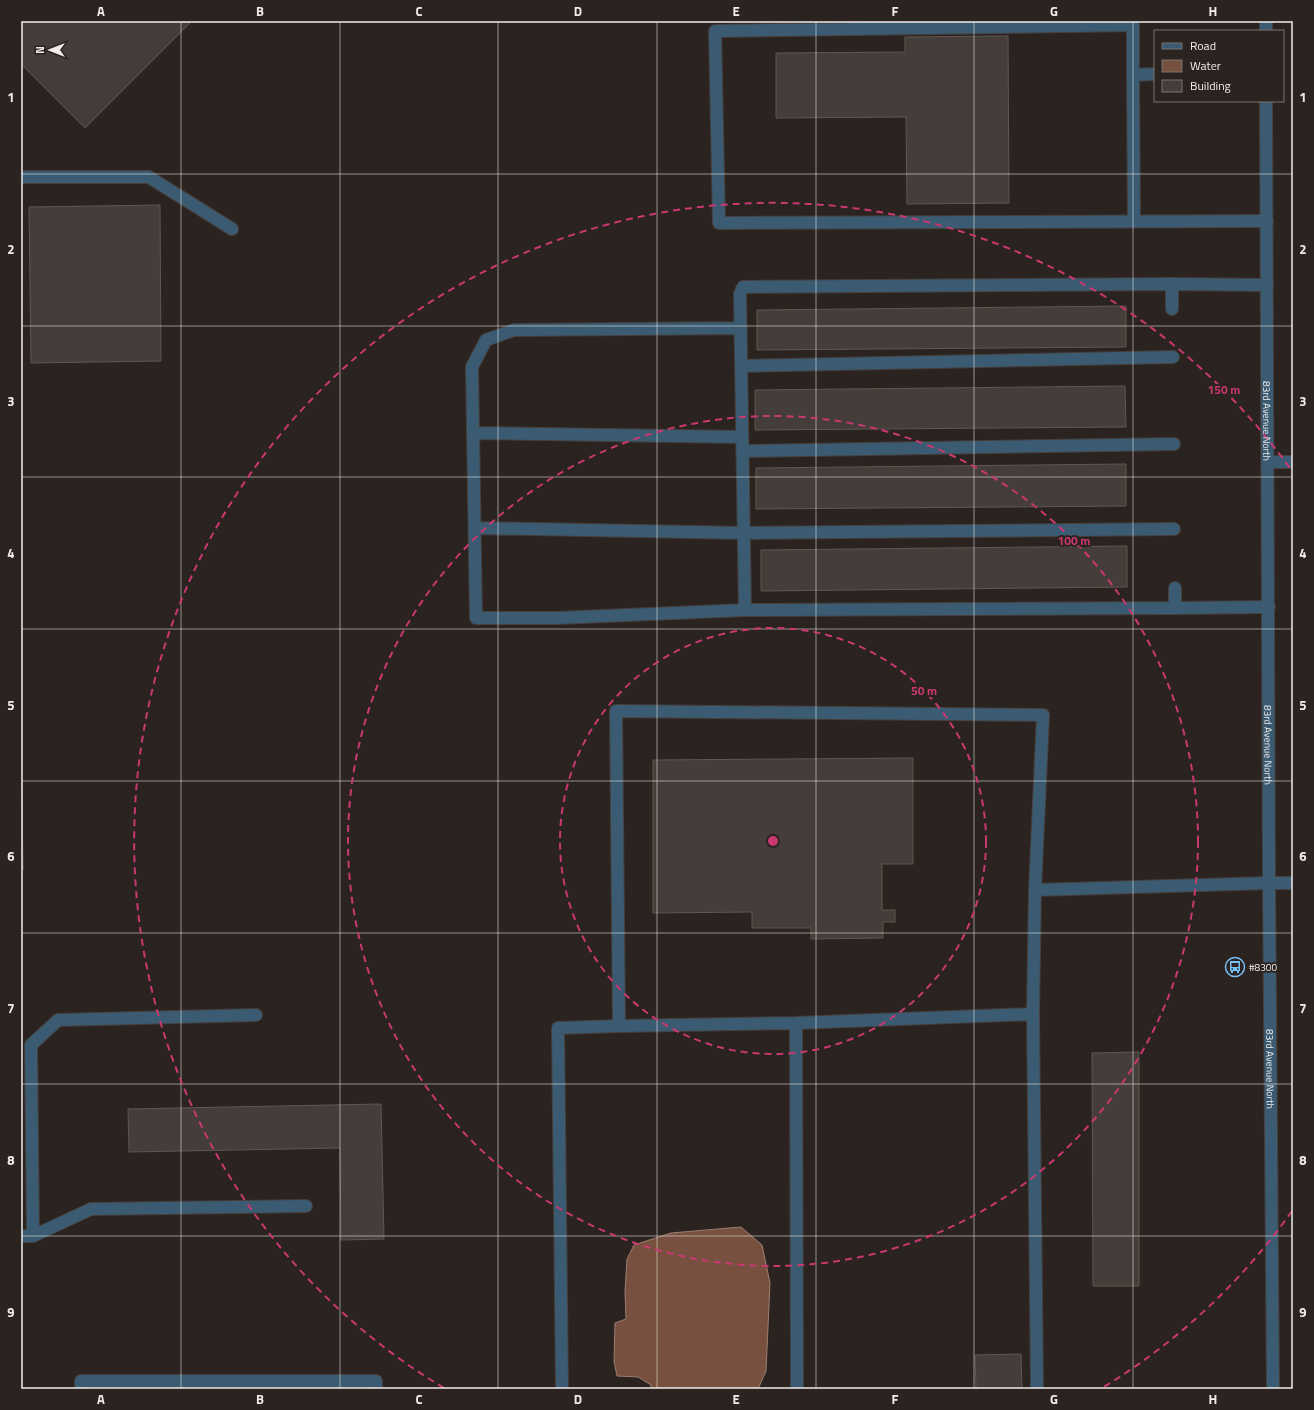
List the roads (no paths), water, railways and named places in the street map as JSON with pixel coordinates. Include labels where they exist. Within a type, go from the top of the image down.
[{"type":"street","points":[[1134,222],[1133,25],[715,31],[719,223],[1134,222],[1267,221]]},
{"type":"street","points":[[1133,75],[1154,74]]},
{"type":"street","name":"83rd Avenue North","points":[[1266,102],[1273,1389]]},
{"type":"street","points":[[21,177],[149,177],[232,229]]},
{"type":"street","points":[[745,610],[740,294],[743,287],[1172,284],[1267,285]]},
{"type":"street","points":[[1172,284],[1172,308]]},
{"type":"street","points":[[741,328],[514,330],[486,340],[472,367],[476,618],[557,618],[745,610],[1268,607]]},
{"type":"street","points":[[741,366],[1173,357]]},
{"type":"street","points":[[473,433],[742,437]]},
{"type":"street","points":[[742,451],[1174,444]]},
{"type":"street","points":[[1268,462],[1293,462]]},
{"type":"street","points":[[475,528],[743,533],[1174,529]]},
{"type":"street","points":[[1175,588],[1175,608]]},
{"type":"street","points":[[619,1026],[616,711],[1043,715],[1034,890],[1033,1014],[1037,1389]]},
{"type":"street","points":[[1034,890],[1293,883]]},
{"type":"street","points":[[562,1389],[558,1028],[796,1023],[1033,1014]]},
{"type":"street","points":[[256,1015],[58,1020],[31,1045],[27,1236],[91,1210],[306,1206]]},
{"type":"street","points":[[796,1023],[797,1389]]},
{"type":"street","points":[[81,1389],[81,1381],[376,1381],[376,1389]]},
{"type":"water","points":[[741,1227],[762,1245],[770,1283],[766,1371],[758,1389],[651,1389],[651,1385],[638,1377],[617,1376],[614,1361],[615,1323],[626,1319],[625,1292],[627,1259],[634,1245],[671,1233]]},
{"type":"place","name":"#8300","points":[[1235,967]]}]
